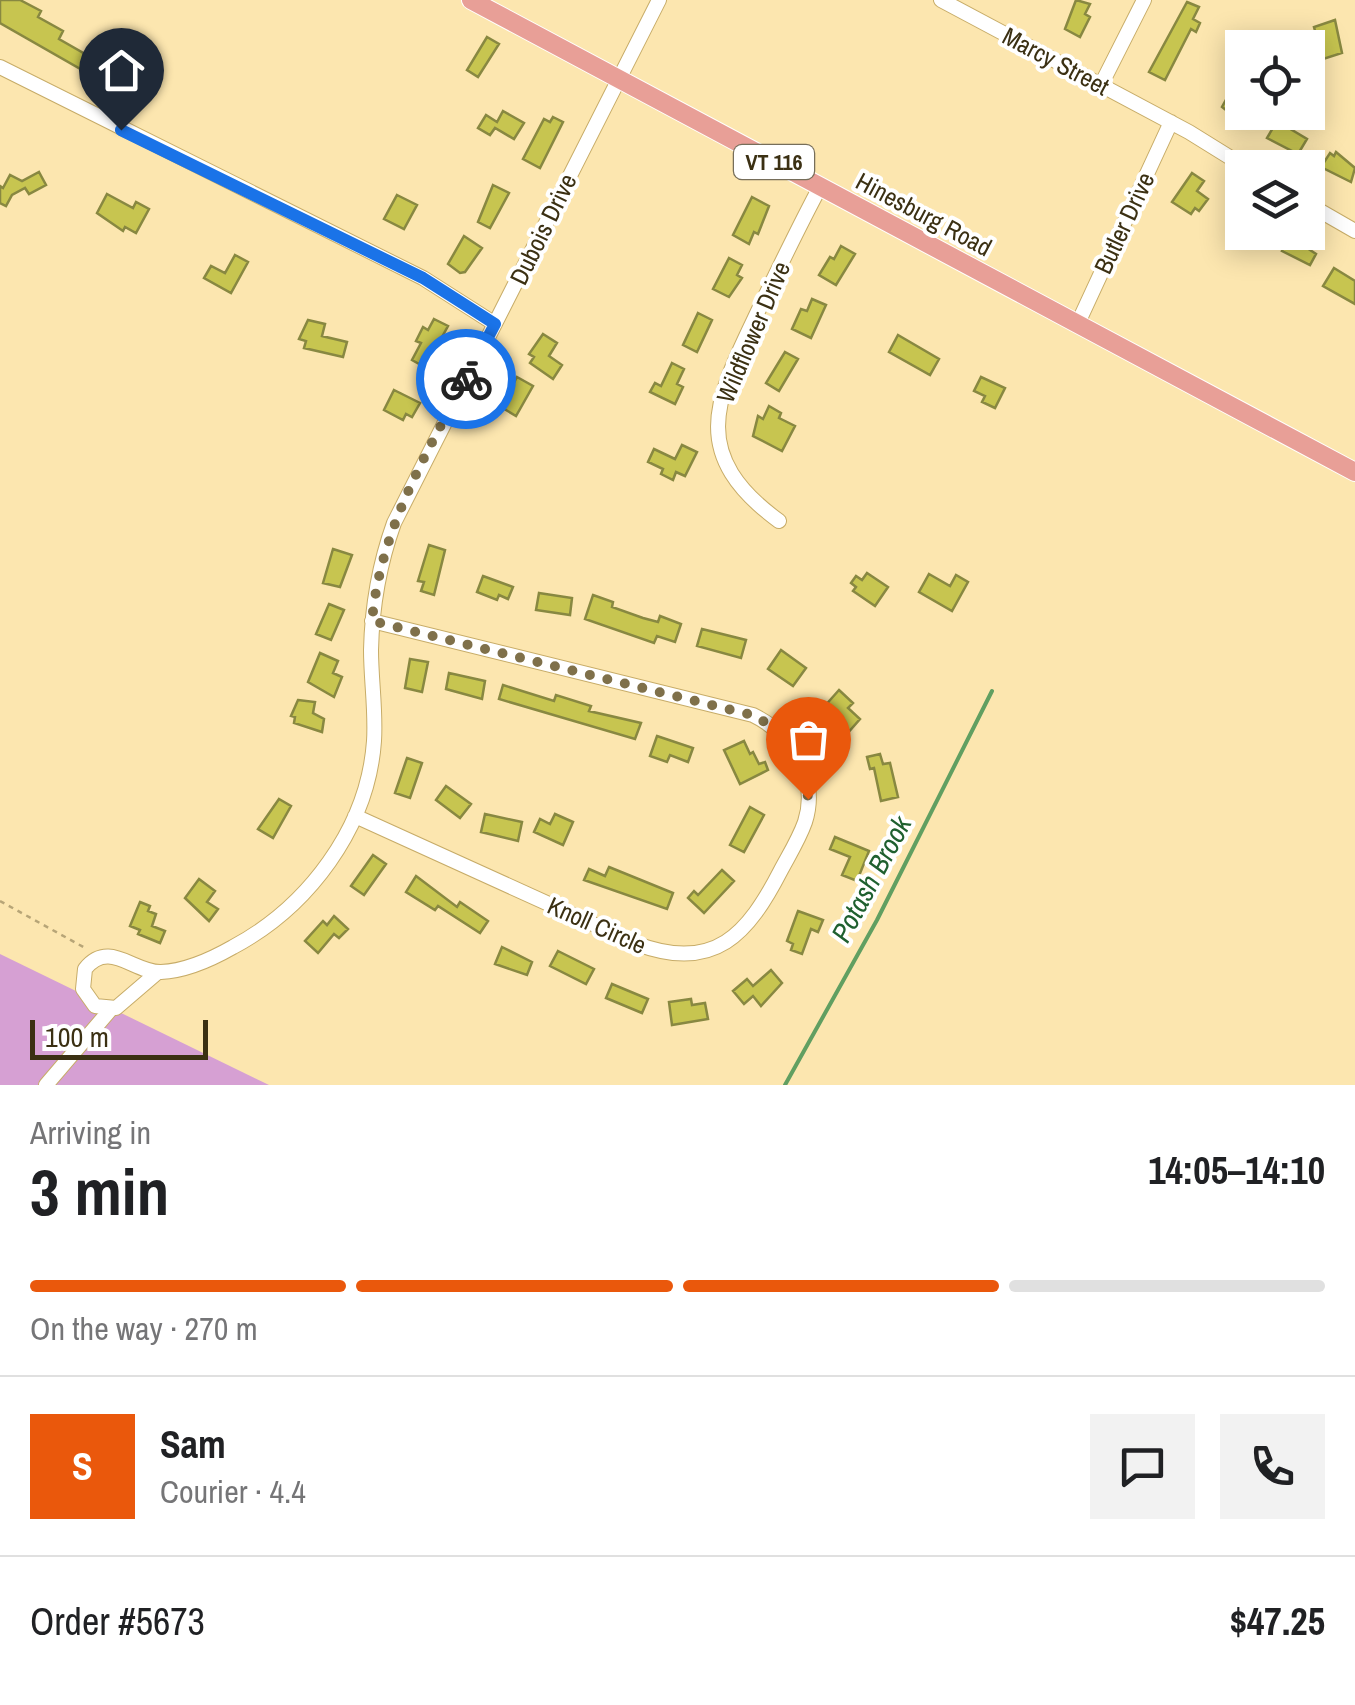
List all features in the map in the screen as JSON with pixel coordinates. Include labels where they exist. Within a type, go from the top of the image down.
[{"type":"main road","name":"Hinesburg Road","points":[[471,0],[1355,472]]},
{"type":"street","points":[[618,77],[659,0]]},
{"type":"street","name":"Marcy Street","points":[[941,0],[1225,155]]},
{"type":"street","points":[[1101,85],[1144,0]]},
{"type":"street","points":[[0,67],[423,278],[495,324]]},
{"type":"street","name":"Dubois Drive","points":[[46,1085],[104,1021],[110,1009],[122,1006],[158,972],[213,957],[280,916],[327,864],[355,816],[374,740],[372,621],[378,573],[399,510],[618,77]]},
{"type":"street","name":"Butler Drive","points":[[1078,323],[1171,122]]},
{"type":"street","name":"Wildflower Drive","points":[[779,520],[752,499],[730,473],[718,439],[717,418],[720,398],[743,343],[820,187]]},
{"type":"street","points":[[1325,213],[1355,230]]},
{"type":"street","name":"Knoll Circle","points":[[355,816],[638,944],[682,954],[727,942],[754,918],[800,833],[807,809],[806,780],[797,755],[779,731],[752,715],[372,621]]},
{"type":"street","points":[[110,1009],[91,1002],[82,984],[88,965],[102,956],[115,956],[158,972]]},
{"type":"path","points":[[0,901],[102,956]]},
{"type":"shaded area","points":[[0,954],[269,1085],[0,1085]]},
{"type":"building","points":[[0,0],[20,0],[41,11],[38,17],[63,31],[59,39],[92,58],[84,71],[0,23]]},
{"type":"building","points":[[1076,0],[1090,4],[1085,14],[1090,17],[1080,37],[1065,29]]},
{"type":"building","points":[[1187,2],[1199,7],[1193,19],[1200,23],[1196,32],[1191,29],[1165,80],[1149,72]]},
{"type":"building","points":[[1335,20],[1342,53],[1325,58],[1325,30],[1314,27]]},
{"type":"building","points":[[487,37],[499,44],[478,77],[467,70]]},
{"type":"building","points":[[503,111],[524,123],[514,139],[495,128],[490,135],[478,128],[486,115],[497,122]]},
{"type":"building","points":[[553,117],[563,122],[540,168],[523,159],[544,119],[550,122]]},
{"type":"building","points":[[1272,130],[1292,130],[1307,139],[1300,150],[1290,150],[1267,138]]},
{"type":"building","points":[[1336,152],[1355,168],[1351,182],[1325,169],[1330,153],[1334,156]]},
{"type":"building","points":[[39,172],[46,185],[29,194],[25,188],[12,195],[6,206],[0,203],[0,186],[3,188],[10,175],[22,181]]},
{"type":"building","points":[[1192,173],[1204,181],[1197,191],[1208,199],[1199,211],[1195,208],[1191,214],[1172,202]]},
{"type":"building","points":[[493,185],[509,193],[490,228],[478,222]]},
{"type":"building","points":[[107,194],[133,208],[136,202],[149,209],[136,233],[125,227],[123,231],[97,213]]},
{"type":"building","points":[[397,195],[417,205],[404,229],[384,219]]},
{"type":"building","points":[[752,197],[769,206],[758,234],[754,232],[749,244],[733,235]]},
{"type":"building","points":[[464,236],[482,248],[465,272],[460,273],[448,264]]},
{"type":"building","points":[[841,246],[855,254],[836,285],[819,275]]},
{"type":"building","points":[[1310,250],[1316,254],[1310,265],[1282,251]]},
{"type":"building","points":[[235,255],[248,262],[231,293],[204,278],[211,266],[225,273]]},
{"type":"building","points":[[729,258],[742,265],[737,275],[742,278],[729,297],[713,289]]},
{"type":"building","points":[[1334,268],[1355,281],[1355,304],[1323,286]]},
{"type":"building","points":[[812,299],[826,305],[811,338],[792,329],[801,309],[807,311]]},
{"type":"building","points":[[698,313],[712,320],[697,352],[683,345]]},
{"type":"building","points":[[434,319],[448,326],[442,337],[446,339],[430,370],[412,360],[421,343],[416,341],[423,327],[428,330]]},
{"type":"building","points":[[308,320],[325,324],[322,336],[347,342],[343,357],[304,348],[306,341],[299,339]]},
{"type":"building","points":[[543,334],[557,343],[549,356],[562,365],[553,379],[530,363],[534,357],[529,354]]},
{"type":"building","points":[[898,335],[939,359],[930,375],[889,352]]},
{"type":"building","points":[[785,352],[798,359],[779,391],[766,383]]},
{"type":"building","points":[[672,363],[684,369],[677,384],[683,387],[675,404],[650,392],[655,383],[661,386]]},
{"type":"building","points":[[517,377],[533,386],[516,416],[501,407]]},
{"type":"building","points":[[981,377],[1005,388],[995,408],[982,402],[985,396],[974,391]]},
{"type":"building","points":[[394,390],[420,403],[412,417],[406,414],[403,420],[384,410]]},
{"type":"building","points":[[769,406],[781,413],[779,418],[795,426],[782,451],[753,436],[758,416],[763,419]]},
{"type":"building","points":[[682,445],[697,452],[685,476],[676,472],[673,480],[661,474],[663,469],[648,462],[654,449],[675,459]]},
{"type":"building","points":[[429,545],[445,550],[434,595],[421,591],[424,582],[418,581]]},
{"type":"building","points":[[333,549],[352,555],[340,587],[323,583]]},
{"type":"building","points":[[867,573],[888,587],[875,606],[853,591],[856,587],[851,583],[856,576],[862,580]]},
{"type":"building","points":[[929,574],[950,586],[956,575],[968,582],[952,611],[919,592]]},
{"type":"building","points":[[483,576],[513,587],[508,599],[499,595],[497,600],[477,592]]},
{"type":"building","points":[[539,593],[572,598],[570,615],[536,610]]},
{"type":"building","points":[[593,595],[643,618],[658,622],[660,616],[681,624],[675,642],[657,636],[654,643],[585,619]]},
{"type":"building","points":[[329,604],[344,610],[331,640],[316,634]]},
{"type":"building","points":[[702,629],[746,640],[741,658],[697,646]]},
{"type":"building","points":[[781,650],[806,668],[793,686],[768,669]]},
{"type":"building","points":[[320,653],[338,661],[333,673],[342,677],[334,697],[308,682]]},
{"type":"building","points":[[410,659],[428,662],[422,692],[405,688]]},
{"type":"building","points":[[449,673],[485,681],[482,699],[446,689]]},
{"type":"building","points":[[503,685],[554,701],[556,695],[591,706],[589,711],[641,723],[635,739],[499,699]]},
{"type":"building","points":[[839,690],[853,703],[848,708],[860,719],[846,735],[825,716],[828,712],[823,708]]},
{"type":"building","points":[[298,700],[315,702],[313,713],[324,719],[322,732],[294,723],[295,717],[291,716]]},
{"type":"building","points":[[657,736],[693,748],[688,762],[670,755],[667,762],[650,756]]},
{"type":"building","points":[[744,741],[750,754],[753,752],[759,764],[765,762],[768,770],[740,784],[724,750]]},
{"type":"building","points":[[880,754],[883,764],[890,763],[898,797],[881,801],[874,768],[870,769],[867,757]]},
{"type":"building","points":[[407,758],[422,763],[410,798],[395,793]]},
{"type":"building","points":[[446,786],[471,804],[460,818],[436,800]]},
{"type":"building","points":[[279,799],[291,806],[273,838],[258,829]]},
{"type":"building","points":[[750,807],[764,815],[744,852],[730,845]]},
{"type":"building","points":[[485,814],[522,822],[518,841],[481,832]]},
{"type":"building","points":[[555,814],[573,822],[563,845],[534,832],[540,819],[550,824]]},
{"type":"building","points":[[835,837],[869,851],[857,881],[842,875],[850,857],[830,849]]},
{"type":"building","points":[[373,855],[386,864],[364,895],[351,886]]},
{"type":"building","points":[[609,867],[673,893],[667,909],[584,880],[589,869],[605,876]]},
{"type":"building","points":[[722,870],[734,881],[704,913],[688,898],[694,891],[698,895]]},
{"type":"building","points":[[416,876],[457,907],[460,902],[488,921],[480,933],[438,906],[435,910],[406,892]]},
{"type":"building","points":[[199,879],[215,891],[207,902],[218,909],[209,921],[185,898]]},
{"type":"building","points":[[140,902],[156,914],[152,926],[165,931],[160,943],[138,934],[140,930],[130,926]]},
{"type":"building","points":[[798,911],[823,920],[818,932],[811,929],[802,954],[791,950],[793,944],[787,941]]},
{"type":"building","points":[[334,916],[348,929],[339,938],[334,934],[318,953],[305,941],[323,921],[327,925]]},
{"type":"building","points":[[502,947],[532,962],[527,975],[495,964]]},
{"type":"building","points":[[558,951],[594,969],[586,984],[550,966]]},
{"type":"building","points":[[771,970],[782,983],[761,1006],[753,996],[744,1004],[733,991],[747,979],[753,986]]},
{"type":"building","points":[[612,984],[648,999],[642,1013],[606,998]]},
{"type":"building","points":[[691,999],[692,1005],[705,1003],[708,1019],[672,1025],[669,1002]]},
{"type":"waterway","name":"Potash Brook","points":[[785,1085],[877,920],[992,691]]},
{"type":"way so far","points":[[466,379],[399,510],[378,573],[372,621],[752,715],[770,724],[792,746],[804,772],[808,799]]},
{"type":"route","points":[[121,130],[423,278],[495,324],[466,379]]}]
